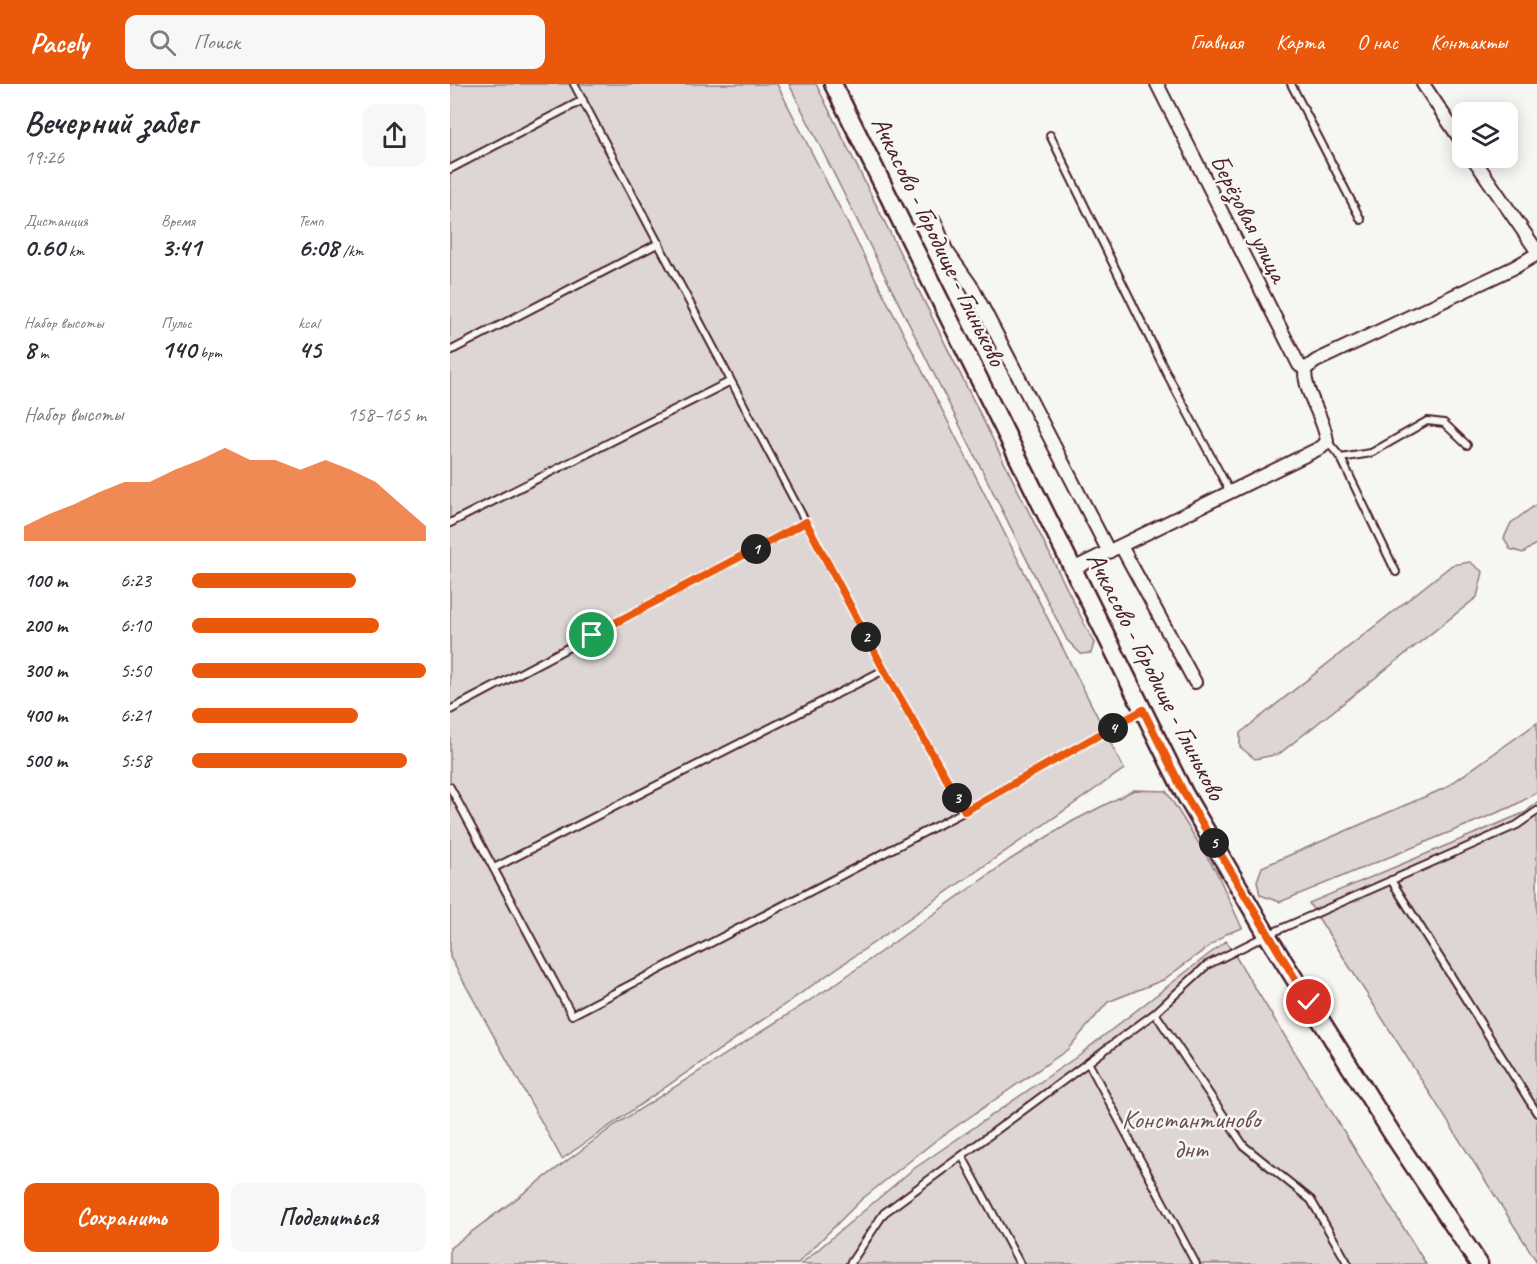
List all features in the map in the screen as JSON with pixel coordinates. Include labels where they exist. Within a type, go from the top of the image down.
[{"type":"street","name":"Ачкасово - Городище - Глиньково","points":[[833,84],[1184,793],[1267,935],[1479,1264]]},
{"type":"street","name":"Берёзовая улица","points":[[1157,84],[1299,364],[1305,369],[1305,380],[1325,427],[1327,441]]},
{"type":"street","points":[[1423,84],[1452,127]]},
{"type":"street","points":[[1305,369],[1316,361],[1515,267],[1537,253],[1480,168]]},
{"type":"street","points":[[935,222],[946,250],[972,287],[1108,552]]},
{"type":"street","points":[[1073,569],[1322,447],[1327,441]]},
{"type":"street","points":[[1121,546],[1195,682]]},
{"type":"lane","points":[[574,84],[884,670],[965,811]]},
{"type":"lane","points":[[1291,84],[1361,220]]},
{"type":"lane","points":[[450,169],[583,100]]},
{"type":"lane","points":[[1050,135],[1167,374],[1230,492]]},
{"type":"lane","points":[[450,351],[658,243]]},
{"type":"lane","points":[[450,523],[731,381]]},
{"type":"lane","points":[[1341,458],[1371,453],[1427,422],[1444,423],[1467,445]]},
{"type":"lane","points":[[1327,441],[1341,458],[1396,572]]},
{"type":"lane","points":[[450,710],[806,522]]},
{"type":"lane","points":[[494,868],[884,670]]},
{"type":"lane","points":[[450,787],[572,1015],[965,811],[1143,710]]},
{"type":"lane","points":[[850,1264],[884,1213],[1089,1064],[1155,1013],[1207,965],[1267,935],[1517,825],[1537,811]]},
{"type":"lane","points":[[1390,880],[1537,1113]]},
{"type":"lane","points":[[1155,1013],[1244,1146],[1311,1200],[1348,1264]]},
{"type":"lane","points":[[1089,1064],[1196,1264]]},
{"type":"lane","points":[[962,1156],[1020,1264]]},
{"type":"green space","points":[[450,84],[777,84],[1124,769],[562,1159],[450,957]]},
{"type":"green space","points":[[789,84],[816,84],[1094,643],[1091,653],[1081,654],[1067,640]]},
{"type":"green space","points":[[1537,504],[1537,543],[1523,553],[1510,549],[1504,538],[1511,523]]},
{"type":"green space","points":[[1470,562],[1483,572],[1477,597],[1279,754],[1255,759],[1240,747],[1240,733],[1452,565]]},
{"type":"green space","points":[[1537,723],[1537,793],[1511,807],[1280,902],[1260,895],[1257,881],[1262,867],[1445,788]]},
{"type":"green space","points":[[1134,790],[1166,791],[1216,871],[1242,928],[1226,934],[1163,980],[1108,1002],[1067,1050],[935,1141],[862,1199],[797,1264],[450,1264],[450,1248],[615,1125],[834,985],[1011,859],[1073,821]]},
{"type":"green space","points":[[1537,802],[1537,1262],[1309,903],[1526,812]]},
{"type":"green space","name":"Константиново днт","points":[[1226,941],[1426,1264],[801,1264],[912,1170],[1075,1058]]},
{"type":"route","points":[[592,635],[806,522],[884,670],[965,811],[1143,710],[1184,793],[1309,1002]]}]
